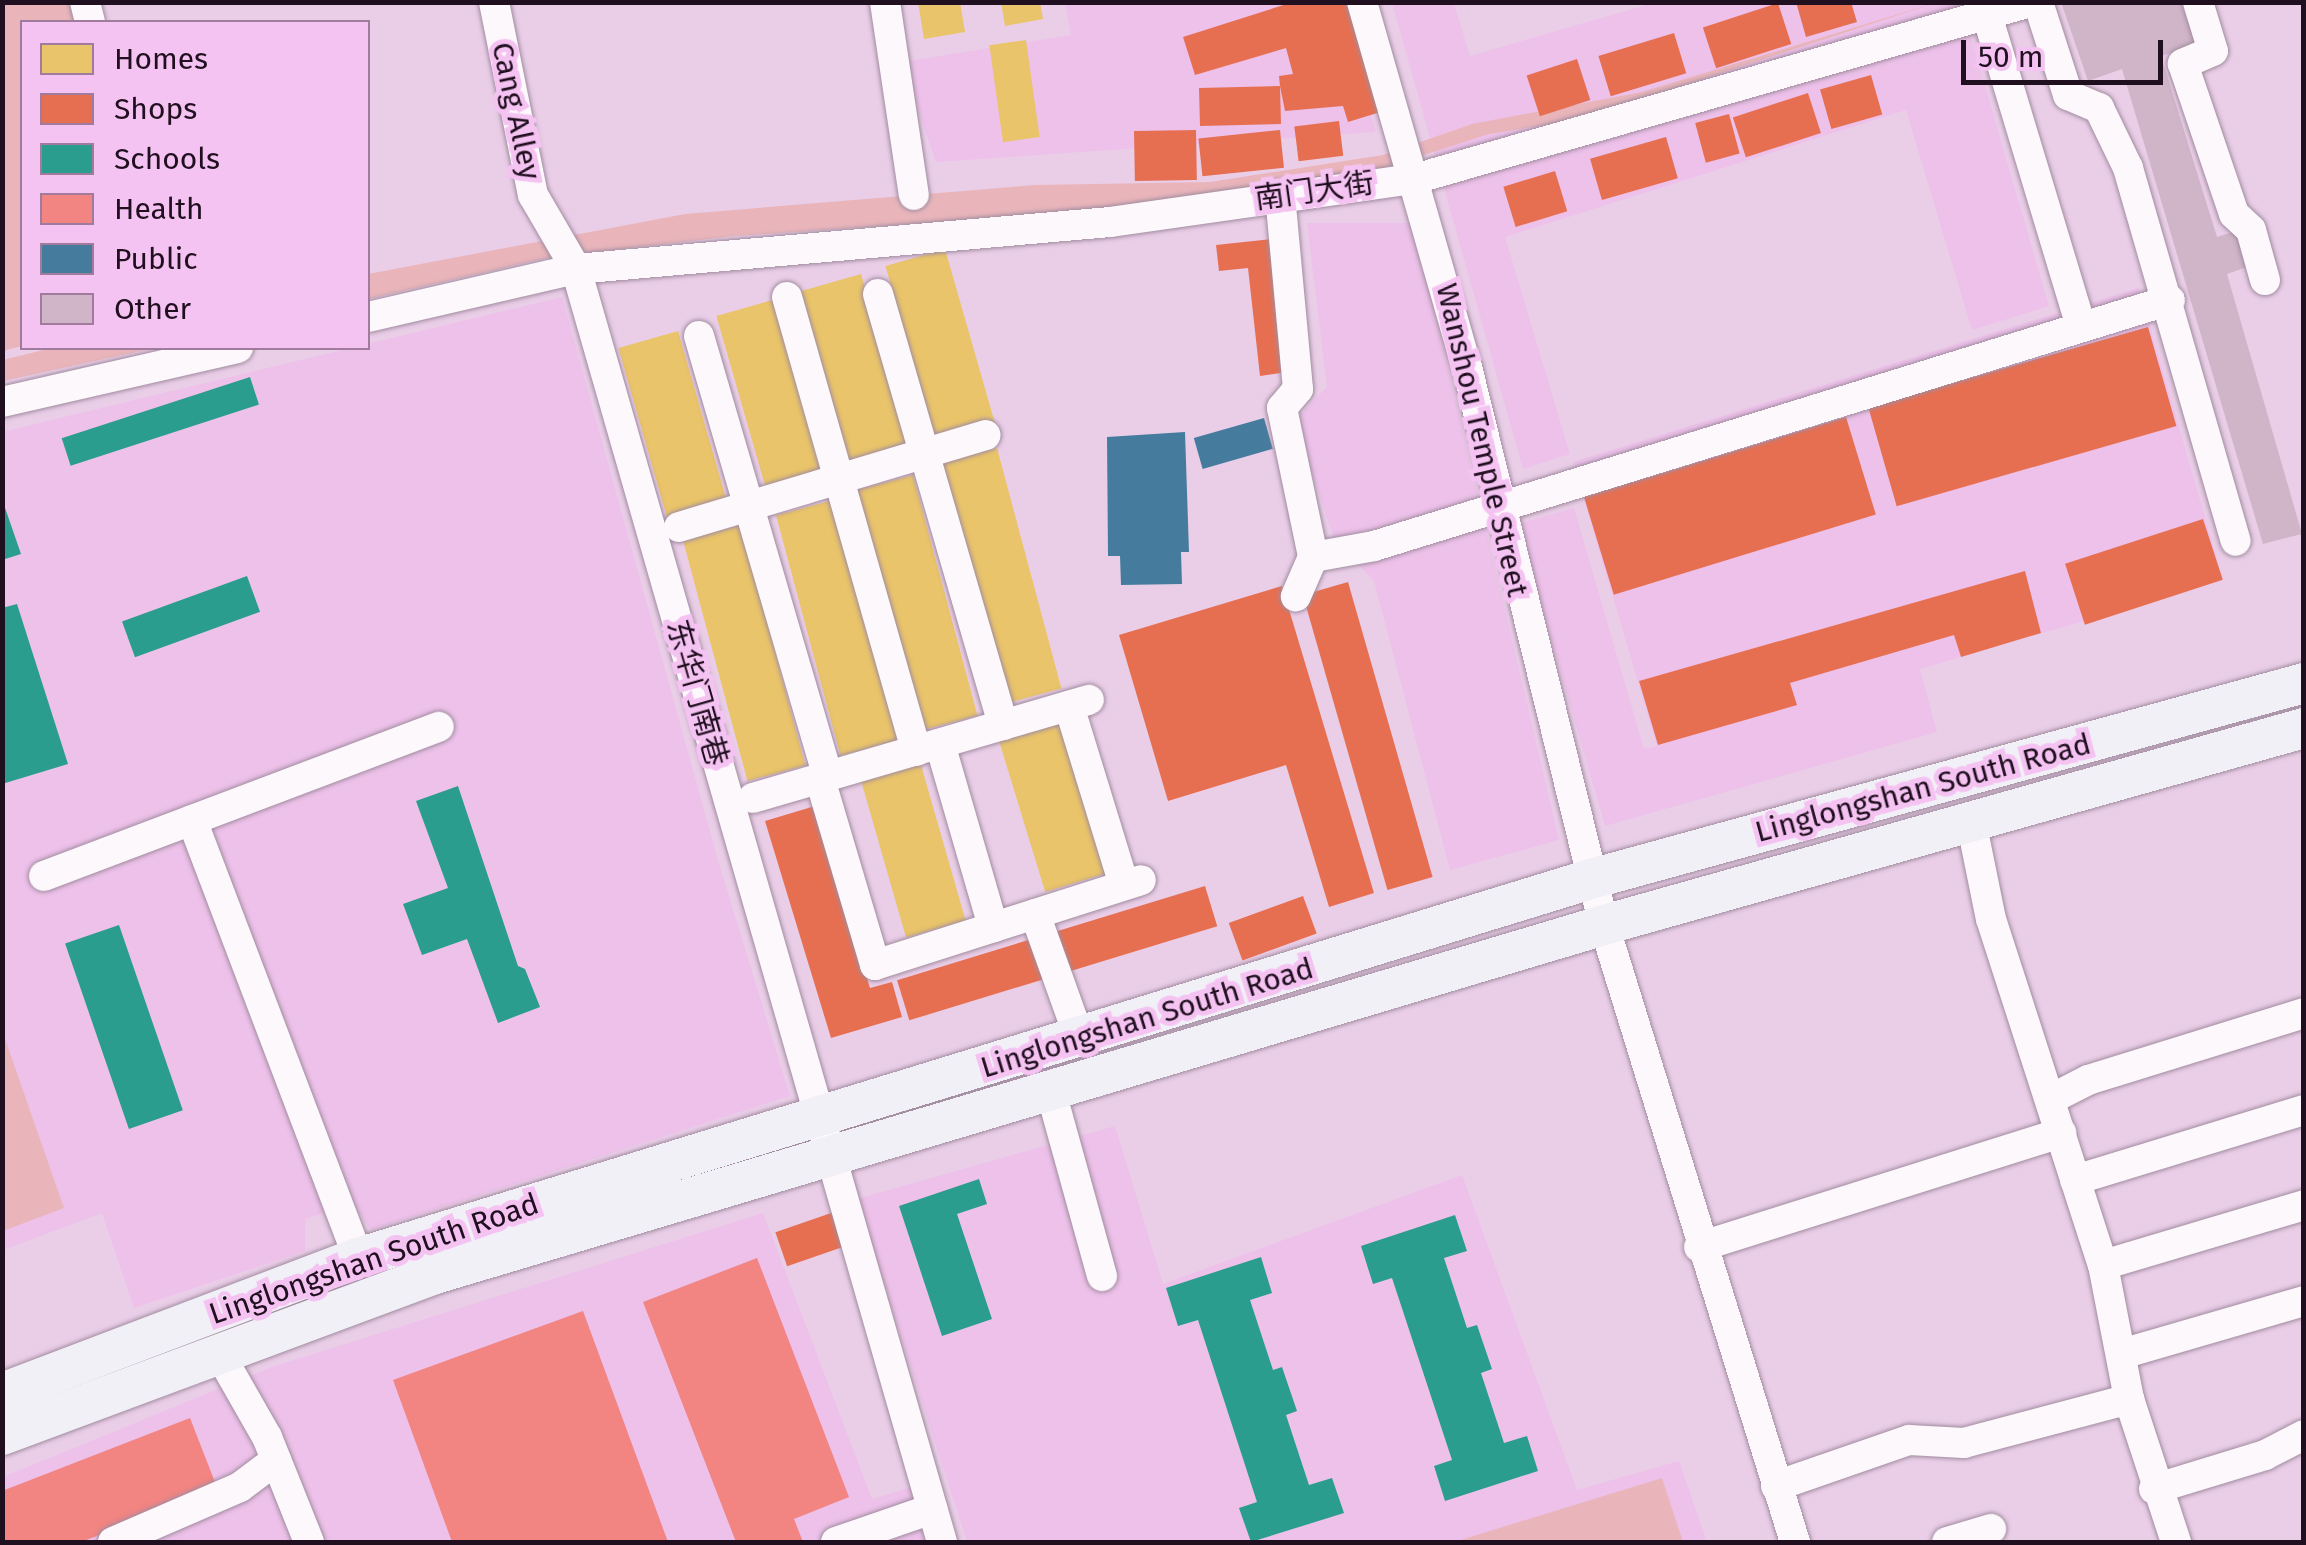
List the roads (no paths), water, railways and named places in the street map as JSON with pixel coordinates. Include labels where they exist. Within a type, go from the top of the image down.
[{"type":"main road","name":"Linglongshan South Road","points":[[2,1393],[358,1258],[1080,1040],[1591,879],[2304,684]]},
{"type":"main road","name":"Linglongshan South Road","points":[[2,1435],[405,1284],[1604,925],[2304,728]]},
{"type":"street","name":"Cang Alley","points":[[494,2],[533,195],[576,269]]},
{"type":"street","points":[[886,2],[914,195]]},
{"type":"street","name":"Wanshou Temple Street","points":[[1362,2],[1418,178],[1591,879],[1699,1246],[1795,1542]]},
{"type":"street","name":"南门大街","points":[[370,318],[576,269],[1110,222],[1418,178],[2034,2]]},
{"type":"street","points":[[2034,2],[2068,94],[2099,108],[2128,168],[2170,300],[2236,541]]},
{"type":"street","points":[[2198,2],[2213,51],[2183,64],[2234,214],[2252,230],[2266,280]]},
{"type":"street","points":[[1987,15],[2081,328]]},
{"type":"street","points":[[1280,196],[1298,389],[1282,408],[1313,557],[1296,596]]},
{"type":"street","name":"东华门南巷","points":[[576,269],[942,1542]]},
{"type":"street","points":[[878,294],[1003,725]]},
{"type":"street","points":[[787,297],[838,478],[993,927]]},
{"type":"street","points":[[1313,557],[1499,508],[2170,300]]},
{"type":"street","points":[[699,336],[824,778],[874,965],[1133,882],[1079,703],[824,778],[753,798]]},
{"type":"street","points":[[2,402],[229,350]]},
{"type":"street","points":[[679,527],[986,435]]},
{"type":"street","points":[[44,876],[440,727]]},
{"type":"street","points":[[192,820],[358,1258]]},
{"type":"street","points":[[1972,821],[1991,919],[2103,1265],[2125,1353],[2129,1399],[2154,1489],[2176,1542]]},
{"type":"street","points":[[1035,914],[1080,1040]]},
{"type":"street","points":[[2051,1099],[2088,1080],[2304,1014]]},
{"type":"street","points":[[1050,1092],[1102,1276]]},
{"type":"street","points":[[2076,1180],[2304,1110]]},
{"type":"street","points":[[1699,1246],[2061,1133]]},
{"type":"street","points":[[2103,1265],[2304,1205]]},
{"type":"street","points":[[2125,1353],[2304,1301]]},
{"type":"street","points":[[219,1353],[276,1460],[309,1542]]},
{"type":"street","points":[[1776,1486],[1909,1440],[1964,1443],[2129,1399]]},
{"type":"street","points":[[2154,1489],[2265,1454],[2304,1435]]},
{"type":"street","points":[[113,1542],[240,1487],[276,1460]]},
{"type":"street","points":[[836,1542],[932,1510]]},
{"type":"street","points":[[1947,1542],[1991,1529]]}]
